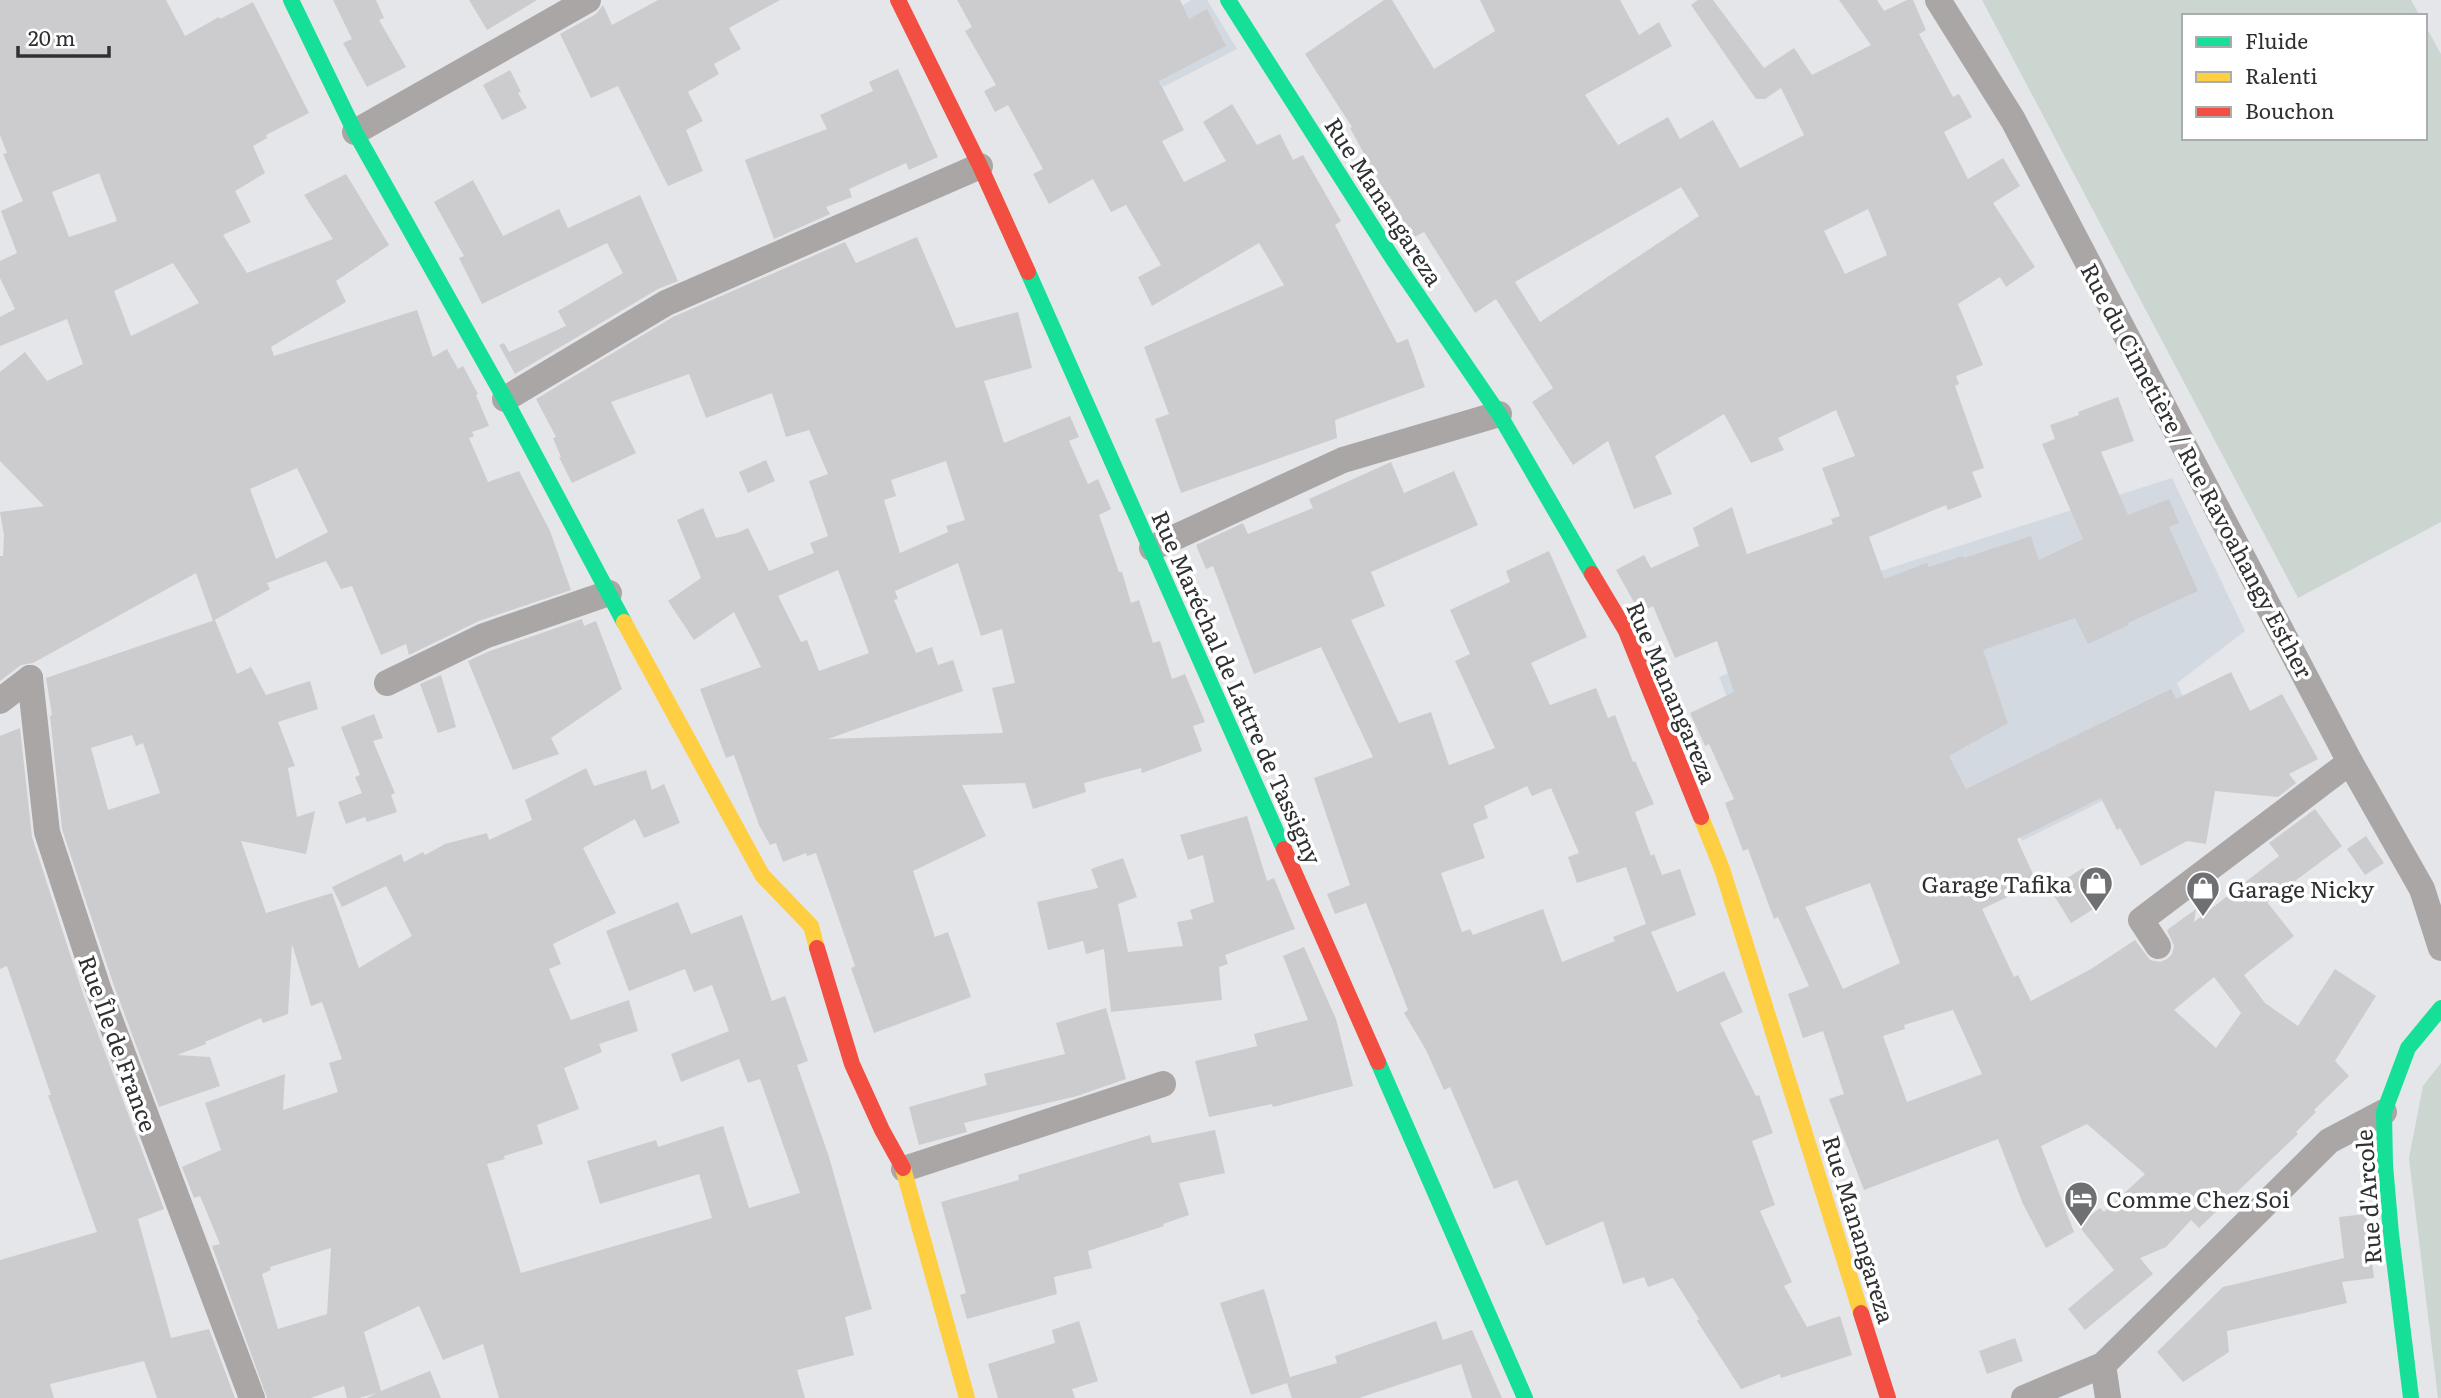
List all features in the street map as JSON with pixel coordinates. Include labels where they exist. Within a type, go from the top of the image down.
[{"type":"street","points":[[291,0],[355,132],[505,399],[762,875],[811,926],[852,1064],[882,1130],[904,1169],[967,1398]]},
{"type":"street","points":[[355,132],[588,0]]},
{"type":"street","name":"Rue Maréchal de Lattre de Tassigny","points":[[898,0],[980,166],[1152,548],[1525,1398]]},
{"type":"street","name":"Rue Manangareza","points":[[1228,0],[1393,259],[1499,414],[1626,631],[1722,869],[1888,1398]]},
{"type":"street","name":"Rue du Cimetière / Rue Ravoahangy Esther","points":[[1938,0],[2013,120],[2276,616],[2350,762],[2422,889],[2441,948]]},
{"type":"street","points":[[505,399],[666,303],[980,166]]},
{"type":"street","points":[[1152,548],[1343,460],[1499,414]]},
{"type":"street","points":[[387,683],[484,636],[609,593]]},
{"type":"street","name":"Rue Île de France","points":[[0,701],[30,678],[47,832],[98,988],[251,1398]]},
{"type":"street","points":[[2158,946],[2141,920],[2350,762]]},
{"type":"street","name":"Rue d'Arcole","points":[[2411,1398],[2386,1179],[2384,1112],[2408,1048],[2441,1008]]},
{"type":"street","points":[[904,1169],[1163,1084]]},
{"type":"street","points":[[2024,1398],[2103,1364],[2329,1141],[2384,1112]]},
{"type":"street","points":[[2103,1364],[2108,1398]]},
{"type":"shaded area","points":[[1192,0],[1207,0],[1237,49],[1163,87],[1133,32]]},
{"type":"shaded area","points":[[1982,0],[2411,0],[2419,14],[2182,14],[2182,140],[2427,140],[2427,29],[2441,54],[2441,522],[2298,598]]},
{"type":"shaded area","points":[[2172,478],[2245,631],[2177,683],[2207,749],[2022,841],[1997,785],[1826,851],[1754,767],[1719,677],[1791,647],[1777,604]]},
{"type":"shaded area","points":[[2441,1063],[2441,1398],[2438,1398],[2409,1158],[2423,1086]]},
{"type":"building","points":[[0,0],[166,0],[185,36],[253,2],[309,113],[266,135],[267,138],[253,146],[265,173],[235,191],[251,222],[223,235],[247,273],[333,239],[304,195],[346,174],[389,245],[336,281],[346,302],[271,347],[274,356],[417,310],[433,357],[447,349],[458,369],[463,366],[478,394],[476,395],[489,426],[472,432],[474,436],[469,438],[488,482],[519,471],[550,531],[571,590],[479,621],[409,655],[406,644],[381,655],[352,586],[341,589],[326,561],[267,583],[270,589],[213,621],[196,573],[33,663],[21,665],[0,681],[0,556],[3,556],[4,535],[0,512],[44,506],[0,461],[0,372],[25,352],[47,381],[83,364],[67,319],[0,346],[0,317],[15,309],[0,278],[0,261],[17,253],[1,211],[23,201],[3,154],[7,153],[0,135]],"holes":[[[99,173],[117,221],[69,237],[52,192]],[[173,263],[199,303],[131,336],[114,291]],[[297,468],[328,532],[276,559],[250,489]]]},
{"type":"building","points":[[333,0],[376,0],[384,18],[379,20],[406,67],[367,87],[343,43],[352,39]]},
{"type":"building","points":[[469,0],[537,0],[487,30]]},
{"type":"building","points":[[658,0],[780,0],[729,28],[741,49],[714,64],[719,74],[688,92],[703,121],[686,130],[703,171],[668,186],[618,86],[591,98],[560,34],[596,14],[603,5],[612,25]]},
{"type":"building","points":[[957,0],[1180,0],[1189,19],[1207,9],[1226,46],[1159,81],[1184,130],[1162,141],[1184,182],[1226,161],[1203,122],[1232,104],[1257,145],[1280,134],[1293,160],[1303,155],[1341,221],[1335,225],[1397,343],[1408,339],[1425,387],[1335,420],[1337,438],[1181,493],[1155,419],[1169,414],[1144,347],[1284,285],[1259,243],[1152,306],[1138,277],[1161,265],[1126,205],[1111,212],[1093,179],[1049,204],[1033,174],[1043,169],[1008,105],[995,112],[984,91],[996,85],[965,31],[972,27]]},
{"type":"building","points":[[1384,0],[1392,0],[1434,69],[1495,31],[1480,0],[1620,0],[1639,35],[1659,22],[1672,46],[1585,95],[1618,145],[1668,117],[1680,139],[1713,120],[1740,168],[1804,135],[1781,88],[1765,99],[1756,99],[1691,5],[1698,0],[1713,0],[1764,68],[1794,48],[1812,75],[1871,45],[1839,0],[1877,0],[1884,11],[1907,0],[1913,0],[1926,30],[1919,34],[1953,97],[1959,94],[1972,117],[1944,132],[1968,179],[2003,158],[2020,186],[1993,203],[2035,267],[2006,287],[2000,277],[1958,304],[1983,365],[1956,376],[1959,384],[1955,386],[1984,468],[1972,472],[1982,497],[1948,510],[1946,505],[1869,537],[1884,579],[1927,563],[1929,567],[1963,556],[1964,558],[2031,536],[2039,560],[2083,539],[2042,444],[2055,439],[2050,425],[2118,397],[2134,441],[2101,452],[2128,515],[2169,499],[2179,523],[2169,527],[2198,591],[2088,644],[2075,618],[1983,650],[2008,723],[1949,756],[1966,789],[2171,689],[2176,699],[2231,672],[2250,711],[2282,694],[2318,759],[2289,774],[2296,783],[2278,797],[2215,791],[2206,844],[2187,841],[2141,866],[2120,828],[2117,830],[2101,798],[2017,839],[2037,883],[1982,909],[2014,977],[2018,975],[2031,1001],[2091,969],[2135,940],[2150,960],[2160,962],[2167,959],[2174,946],[2167,930],[2196,909],[2194,922],[2279,856],[2269,843],[2315,809],[2342,846],[2267,902],[2294,936],[2244,975],[2265,1003],[2298,1026],[2335,969],[2376,996],[2335,1061],[2349,1076],[2314,1110],[2316,1112],[2296,1132],[2298,1134],[2199,1228],[2191,1220],[2166,1247],[2140,1258],[2153,1274],[2085,1330],[2068,1309],[2114,1270],[2078,1225],[2100,1208],[2104,1212],[2145,1174],[2087,1124],[2041,1146],[2074,1232],[2046,1248],[2023,1204],[1998,1139],[1864,1190],[1829,1099],[1844,1094],[1823,1031],[1803,1038],[1788,994],[1809,986],[1778,917],[1774,919],[1748,849],[1743,851],[1725,803],[1734,799],[1709,744],[1705,746],[1690,713],[1734,692],[1717,641],[1675,658],[1653,606],[1640,613],[1616,570],[1644,555],[1651,568],[1699,546],[1693,528],[1732,507],[1747,554],[1833,524],[1831,519],[1840,516],[1822,468],[1855,456],[1836,410],[1778,438],[1784,450],[1751,463],[1724,414],[1655,456],[1672,494],[1634,509],[1608,441],[1573,465],[1532,402],[1553,388],[1496,299],[1475,313],[1424,232],[1413,238],[1389,195],[1387,196],[1350,128],[1352,127],[1305,54]],"holes":[[[1681,187],[1699,216],[1540,322],[1515,282]],[[1868,209],[1887,255],[1845,274],[1824,231]],[[1870,883],[1900,963],[1843,989],[1805,907]],[[2214,977],[2241,1013],[2216,1048],[2174,1010]],[[1953,1010],[1982,1074],[1907,1102],[1883,1036],[1905,1029],[1904,1025]]]},
{"type":"building","points":[[898,69],[938,157],[909,170],[906,163],[849,189],[852,197],[826,207],[830,214],[774,239],[745,160],[827,129],[820,115],[873,91],[869,82]]},
{"type":"building","points":[[510,70],[527,108],[502,120],[483,85]]},
{"type":"building","points":[[473,180],[503,236],[559,209],[568,228],[640,195],[678,281],[658,289],[515,374],[499,345],[504,343],[509,352],[566,326],[558,311],[623,273],[607,243],[482,304],[459,258],[464,256],[434,202]]},
{"type":"building","points":[[917,237],[956,328],[1018,312],[1032,368],[984,381],[1004,443],[1070,416],[1079,437],[1069,441],[1088,484],[1098,479],[1111,509],[1099,515],[1119,572],[1122,572],[1131,603],[1139,600],[1153,643],[1160,641],[1172,679],[1185,674],[1205,722],[1193,726],[1202,751],[1142,773],[1141,768],[1084,783],[1086,792],[1033,809],[1025,783],[962,785],[986,836],[913,871],[935,937],[948,932],[971,997],[874,1033],[851,968],[855,966],[816,853],[807,856],[806,853],[783,862],[776,843],[770,845],[759,825],[734,755],[726,758],[700,689],[761,667],[734,612],[694,640],[668,601],[701,578],[677,520],[703,508],[716,538],[748,528],[769,571],[814,553],[810,543],[828,536],[809,481],[828,474],[809,430],[786,437],[772,393],[706,418],[689,374],[611,402],[636,453],[572,483],[559,457],[553,438],[556,437],[536,399],[673,317],[845,242],[856,263]],"holes":[[[946,461],[965,520],[946,526],[948,532],[900,553],[884,500],[896,496],[891,480]],[[958,563],[981,636],[1002,629],[1015,683],[992,688],[1003,733],[828,739],[963,691],[953,660],[938,665],[932,647],[916,653],[894,600],[898,599],[895,591]],[[838,570],[869,653],[819,671],[807,640],[801,642],[778,596]]]},
{"type":"building","points":[[766,460],[775,481],[748,493],[739,472]]},
{"type":"building","points":[[1391,462],[1404,493],[1454,471],[1478,525],[1371,572],[1385,606],[1351,620],[1399,723],[1431,712],[1449,765],[1495,748],[1455,661],[1470,654],[1450,610],[1510,582],[1506,571],[1549,551],[1587,637],[1531,663],[1550,705],[1596,688],[1608,718],[1615,715],[1633,762],[1635,761],[1654,804],[1635,812],[1651,856],[1654,854],[1662,875],[1680,869],[1696,915],[1651,932],[1677,992],[1724,971],[1743,1012],[1720,1023],[1756,1096],[1759,1095],[1773,1133],[1752,1141],[1775,1205],[1760,1211],[1792,1282],[1784,1286],[1807,1327],[1840,1316],[1852,1355],[1781,1378],[1780,1374],[1741,1389],[1673,1278],[1648,1287],[1644,1277],[1623,1284],[1603,1221],[1546,1246],[1517,1180],[1494,1189],[1450,1087],[1444,1090],[1426,1050],[1404,1013],[1408,1010],[1366,903],[1335,914],[1327,894],[1350,885],[1314,778],[1373,757],[1321,647],[1254,674],[1213,566],[1206,569],[1196,545],[1243,523],[1248,534],[1313,508],[1309,499]],"holes":[[[1527,786],[1532,796],[1551,788],[1579,853],[1568,857],[1577,883],[1626,867],[1646,924],[1613,937],[1615,941],[1562,962],[1543,909],[1473,935],[1470,929],[1462,932],[1441,873],[1485,858],[1473,824],[1488,818],[1484,806]]]},
{"type":"building","points":[[582,619],[584,626],[596,621],[622,689],[551,738],[559,754],[513,770],[468,661]]},
{"type":"building","points":[[215,620],[237,674],[251,667],[266,695],[310,681],[318,709],[278,722],[295,766],[288,768],[297,817],[315,811],[306,854],[241,841],[266,913],[332,893],[359,968],[412,936],[386,886],[342,907],[332,887],[401,854],[404,862],[445,844],[487,833],[489,840],[532,820],[525,800],[586,768],[594,786],[646,770],[652,790],[664,784],[680,823],[644,838],[635,819],[583,848],[616,913],[553,944],[561,964],[549,969],[571,1020],[629,1000],[638,1031],[599,1044],[602,1052],[564,1068],[579,1109],[537,1125],[543,1144],[487,1164],[521,1273],[712,1218],[699,1174],[600,1204],[587,1161],[656,1140],[658,1147],[723,1126],[749,1208],[800,1193],[760,1079],[748,1083],[739,1059],[681,1082],[671,1054],[729,1031],[712,985],[694,992],[685,969],[629,991],[606,931],[678,902],[691,934],[742,915],[772,1001],[785,996],[808,1061],[797,1065],[829,1157],[872,1309],[845,1317],[854,1355],[797,1370],[805,1398],[499,1398],[483,1344],[443,1360],[419,1306],[364,1332],[381,1391],[430,1371],[441,1398],[366,1398],[377,1393],[347,1398],[344,1386],[311,1398],[267,1398],[212,1246],[220,1244],[200,1196],[194,1198],[182,1167],[221,1150],[205,1103],[285,1074],[283,1110],[338,1092],[329,1063],[342,1059],[322,1002],[311,1006],[292,944],[288,1014],[263,1023],[261,1018],[177,1055],[210,1057],[220,1086],[159,1107],[113,983],[62,829],[46,678]],"holes":[[[132,735],[136,746],[143,743],[160,793],[108,810],[91,748]],[[331,1248],[327,1314],[278,1329],[262,1274],[271,1270],[270,1267]]]},
{"type":"building","points":[[441,675],[456,727],[438,733],[420,684]]},
{"type":"building","points":[[374,714],[383,738],[373,741],[395,793],[391,795],[397,812],[367,822],[365,817],[346,824],[338,802],[362,793],[355,777],[360,775],[341,727]]},
{"type":"building","points":[[20,728],[32,837],[83,994],[164,1209],[138,1219],[171,1338],[209,1329],[235,1398],[157,1398],[144,1361],[50,1384],[54,1398],[0,1398],[0,1260],[97,1232],[48,1095],[51,1095],[7,966],[0,969],[0,736]]},
{"type":"building","points":[[1247,816],[1267,881],[1274,878],[1295,929],[1225,955],[1228,964],[1219,967],[1222,1000],[1111,1012],[1104,949],[1086,954],[1083,941],[1048,950],[1037,902],[1098,888],[1091,869],[1123,858],[1137,897],[1118,904],[1128,952],[1183,946],[1177,922],[1193,919],[1190,910],[1214,902],[1203,855],[1188,860],[1180,835]]},
{"type":"building","points":[[2366,836],[2384,863],[2365,875],[2347,849]]},
{"type":"building","points":[[2083,868],[2105,902],[2071,923],[2050,889]]},
{"type":"building","points":[[1304,947],[1336,1019],[1353,1086],[1273,1107],[1272,1104],[1209,1117],[1195,1061],[1257,1046],[1254,1034],[1308,1020],[1283,956]]},
{"type":"building","points":[[1106,1008],[1126,1079],[1077,1096],[964,1123],[967,1132],[919,1145],[909,1107],[987,1085],[984,1074],[1065,1054],[1056,1023]]},
{"type":"building","points":[[1215,1130],[1225,1173],[1179,1183],[1189,1215],[1088,1251],[1092,1268],[1054,1277],[1057,1294],[967,1319],[960,1295],[966,1293],[941,1202],[1019,1180],[1018,1175],[1150,1135],[1152,1143]]},
{"type":"building","points":[[2366,1214],[2374,1278],[2342,1282],[2347,1303],[2227,1331],[2229,1352],[2183,1382],[2157,1352],[2223,1287],[2344,1258],[2339,1217]]},
{"type":"building","points":[[1264,1289],[1290,1377],[1337,1363],[1335,1356],[1436,1321],[1443,1340],[1472,1330],[1502,1398],[1472,1398],[1461,1364],[1359,1398],[1292,1398],[1287,1383],[1251,1395],[1220,1303]]},
{"type":"building","points":[[1079,1321],[1098,1381],[1072,1389],[1075,1398],[998,1398],[988,1364],[1055,1343],[1052,1330]]},
{"type":"building","points":[[2015,1338],[2023,1361],[1987,1374],[1979,1351]]},
{"type":"traffic: fast","points":[[291,0],[355,132],[505,399],[624,622]]},
{"type":"traffic: fast","points":[[1228,0],[1393,259],[1499,414],[1592,574]]},
{"type":"traffic: fast","points":[[1028,272],[1284,849]]},
{"type":"traffic: fast","points":[[2411,1398],[2391,1234],[2384,1112],[2408,1048],[2441,1008]]},
{"type":"traffic: fast","points":[[1378,1062],[1525,1398]]},
{"type":"traffic: slow","points":[[624,622],[762,875],[811,926],[817,948]]},
{"type":"traffic: slow","points":[[1701,817],[1722,869],[1861,1313]]},
{"type":"traffic: slow","points":[[903,1168],[967,1398]]},
{"type":"traffic: jam","points":[[898,0],[980,166],[1028,272]]},
{"type":"traffic: jam","points":[[1592,574],[1626,631],[1701,817]]},
{"type":"traffic: jam","points":[[1284,849],[1378,1062]]},
{"type":"traffic: jam","points":[[817,948],[852,1064],[882,1130],[903,1168]]},
{"type":"traffic: jam","points":[[1861,1313],[1888,1398]]},
{"type":"place","name":"Garage Tafika","points":[[2096,913]]},
{"type":"place","name":"Garage Nicky","points":[[2203,918]]},
{"type":"place","name":"Comme Chez Soi","points":[[2081,1228]]}]
